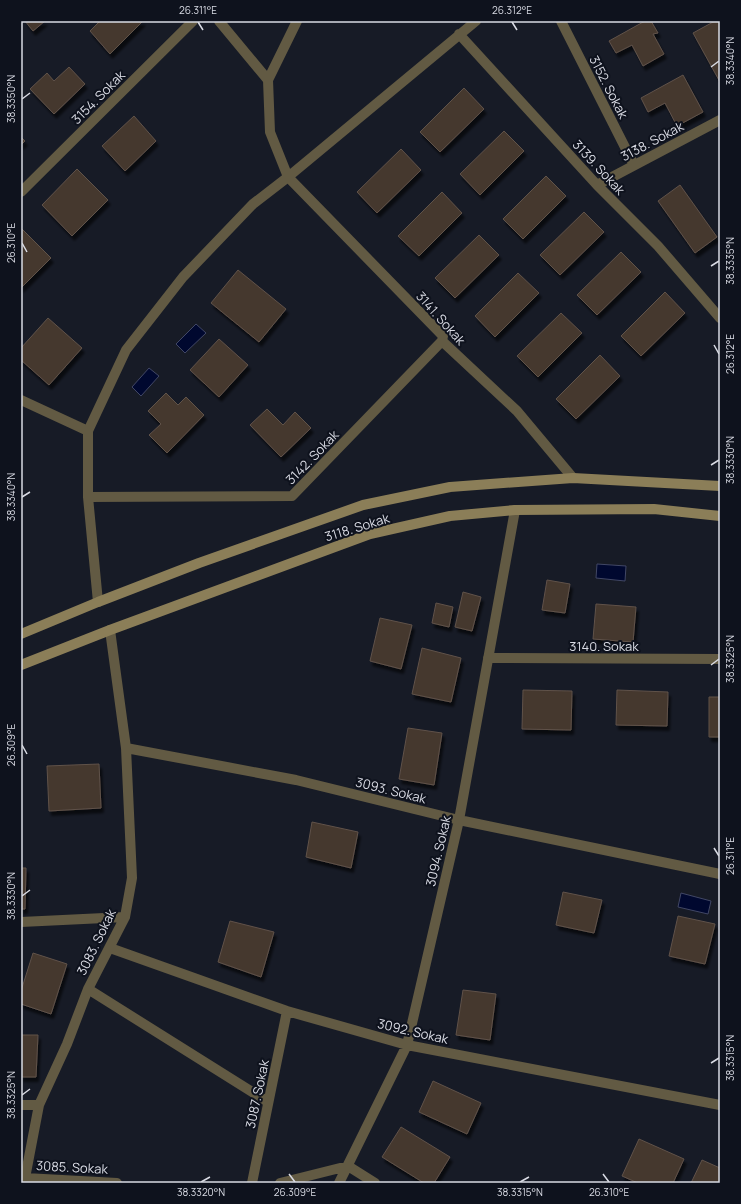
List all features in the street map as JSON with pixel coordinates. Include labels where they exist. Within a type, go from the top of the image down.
[{"type":"main road","name":"3118. Sokak","points":[[21,634],[199,563],[363,505],[450,487],[573,478],[720,486]]},
{"type":"main road","name":"3118. Sokak","points":[[21,665],[110,630],[370,534],[450,516],[515,510],[654,509],[720,516]]},
{"type":"street","name":"3154. Sokak","points":[[21,192],[193,21]]},
{"type":"street","points":[[219,21],[268,80]]},
{"type":"street","points":[[288,177],[270,132],[268,80],[297,21]]},
{"type":"street","points":[[98,602],[88,497],[88,430],[126,350],[178,283],[253,204],[288,177],[476,21]]},
{"type":"street","name":"3152. Sokak","points":[[561,21],[634,165]]},
{"type":"street","name":"3139. Sokak","points":[[459,34],[597,185],[658,246],[720,318]]},
{"type":"street","name":"3138. Sokak","points":[[597,185],[720,120]]},
{"type":"street","name":"3141. Sokak","points":[[288,177],[443,336],[442,341],[517,411],[573,478]]},
{"type":"street","name":"3142. Sokak","points":[[88,497],[292,496],[442,341]]},
{"type":"street","points":[[21,400],[88,430]]},
{"type":"street","name":"3094. Sokak","points":[[339,1183],[407,1045],[459,820],[515,510]]},
{"type":"street","name":"3083. Sokak","points":[[25,1180],[39,1105],[67,1044],[88,989],[125,917],[132,878],[126,748],[110,630]]},
{"type":"street","name":"3140. Sokak","points":[[488,658],[720,658]]},
{"type":"street","name":"3093. Sokak","points":[[126,748],[296,780],[459,820],[720,874]]},
{"type":"street","points":[[21,922],[125,917]]},
{"type":"street","name":"3092. Sokak","points":[[110,948],[287,1011],[407,1045],[720,1104]]},
{"type":"street","points":[[88,989],[268,1102]]},
{"type":"street","name":"3087. Sokak","points":[[252,1183],[287,1011]]},
{"type":"street","points":[[21,1105],[39,1105]]},
{"type":"street","points":[[280,1183],[348,1166],[375,1183]]},
{"type":"street","name":"3085. Sokak","points":[[25,1180],[117,1183]]},
{"type":"water","points":[[196,324],[206,333],[185,353],[176,344]]},
{"type":"water","points":[[149,368],[159,376],[141,396],[132,387]]},
{"type":"water","points":[[597,564],[626,566],[625,581],[596,578]]},
{"type":"water","points":[[681,893],[711,901],[708,914],[678,907]]},
{"type":"building","points":[[25,21],[45,21],[33,31]]},
{"type":"building","points":[[100,21],[143,21],[110,54],[90,31]]},
{"type":"building","points":[[645,21],[651,21],[658,33],[653,34],[664,54],[643,66],[632,45],[616,53],[609,41]]},
{"type":"building","points":[[715,21],[720,21],[720,82],[693,33]]},
{"type":"building","points":[[69,67],[85,84],[54,114],[30,89],[47,73],[54,81]]},
{"type":"building","points":[[683,75],[703,112],[677,126],[665,103],[648,112],[641,98]]},
{"type":"building","points":[[464,88],[484,109],[440,152],[420,132]]},
{"type":"building","points":[[134,116],[156,141],[125,171],[102,146]]},
{"type":"building","points":[[504,131],[524,151],[480,195],[460,174]]},
{"type":"building","points":[[21,137],[25,141],[21,145]]},
{"type":"building","points":[[401,149],[421,170],[377,213],[357,192]]},
{"type":"building","points":[[77,169],[108,200],[72,236],[42,205]]},
{"type":"building","points":[[546,176],[566,196],[523,239],[503,219]]},
{"type":"building","points":[[680,185],[717,237],[695,253],[658,201]]},
{"type":"building","points":[[442,192],[462,213],[419,256],[398,236]]},
{"type":"building","points":[[584,212],[604,232],[560,275],[540,255]]},
{"type":"building","points":[[21,228],[51,258],[21,288]]},
{"type":"building","points":[[479,235],[499,255],[455,298],[435,278]]},
{"type":"building","points":[[621,252],[641,272],[597,315],[577,295]]},
{"type":"building","points":[[238,270],[286,309],[259,342],[211,303]]},
{"type":"building","points":[[518,273],[539,293],[495,337],[475,316]]},
{"type":"building","points":[[665,292],[685,313],[641,356],[621,336]]},
{"type":"building","points":[[561,313],[582,333],[538,377],[517,356]]},
{"type":"building","points":[[48,318],[82,348],[49,385],[21,360],[21,348]]},
{"type":"building","points":[[219,339],[248,365],[219,397],[190,370]]},
{"type":"building","points":[[600,355],[620,376],[576,419],[556,399]]},
{"type":"building","points":[[166,393],[178,405],[186,397],[204,415],[167,453],[149,435],[161,424],[148,411]]},
{"type":"building","points":[[267,409],[283,425],[295,412],[311,428],[281,457],[250,425]]},
{"type":"building","points":[[547,580],[570,584],[565,613],[542,610]]},
{"type":"building","points":[[463,592],[481,597],[472,631],[455,627]]},
{"type":"building","points":[[436,603],[453,607],[449,627],[432,623]]},
{"type":"building","points":[[596,604],[636,607],[633,642],[593,639]]},
{"type":"building","points":[[380,618],[412,625],[401,669],[370,661]]},
{"type":"building","points":[[422,648],[461,658],[451,702],[412,694]]},
{"type":"building","points":[[523,690],[572,691],[571,730],[522,729]]},
{"type":"building","points":[[617,690],[668,692],[667,726],[616,725]]},
{"type":"building","points":[[709,697],[720,697],[720,737],[709,737]]},
{"type":"building","points":[[408,728],[442,733],[434,785],[399,779]]},
{"type":"building","points":[[99,764],[101,808],[49,811],[47,766]]},
{"type":"building","points":[[312,822],[358,832],[351,868],[306,857]]},
{"type":"building","points":[[21,868],[26,868],[25,909],[21,909]]},
{"type":"building","points":[[563,892],[602,900],[594,933],[556,925]]},
{"type":"building","points":[[678,916],[715,924],[705,964],[669,956]]},
{"type":"building","points":[[230,921],[274,932],[261,977],[218,962]]},
{"type":"building","points":[[33,953],[67,964],[51,1014],[21,1004],[21,991]]},
{"type":"building","points":[[463,990],[496,994],[490,1040],[456,1035]]},
{"type":"building","points":[[21,1035],[38,1035],[36,1077],[21,1077]]},
{"type":"building","points":[[433,1081],[481,1103],[467,1134],[419,1112]]},
{"type":"building","points":[[401,1127],[450,1157],[434,1183],[424,1183],[382,1157]]},
{"type":"building","points":[[639,1139],[684,1159],[673,1183],[638,1183],[622,1176]]},
{"type":"building","points":[[702,1160],[720,1168],[720,1183],[691,1183]]}]
